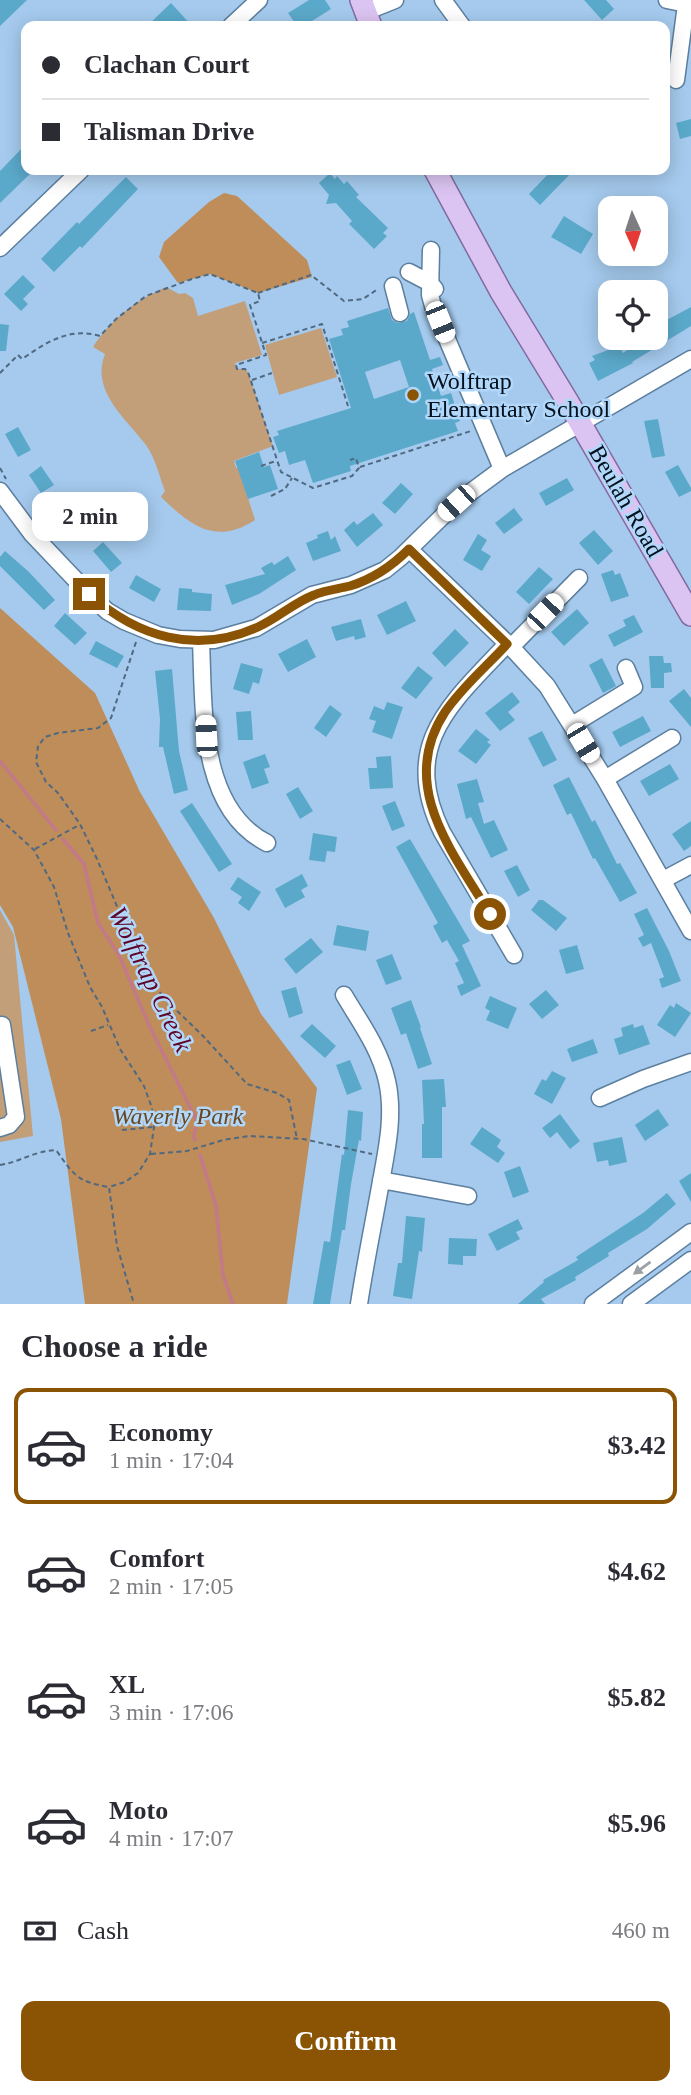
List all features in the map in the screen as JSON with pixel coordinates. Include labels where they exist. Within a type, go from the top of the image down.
[{"type":"main road","name":"Beulah Road","points":[[438,175],[501,292],[581,423],[691,615]]},
{"type":"street","points":[[236,21],[259,0]]},
{"type":"street","points":[[366,13],[395,0]]},
{"type":"street","points":[[443,0],[458,21]]},
{"type":"street","points":[[667,0],[688,5],[676,80]]},
{"type":"street","points":[[0,248],[76,175]]},
{"type":"street","points":[[431,250],[430,295],[433,306],[483,433],[502,469]]},
{"type":"street","points":[[409,272],[430,283]]},
{"type":"street","points":[[386,287],[400,313]]},
{"type":"street","points":[[4,486],[32,534],[107,611],[140,629],[180,639],[201,640],[239,634],[256,628],[312,595],[368,579],[385,569],[456,503],[502,469],[691,359]]},
{"type":"street","points":[[409,549],[509,645],[547,686],[605,779],[691,931]]},
{"type":"street","points":[[514,955],[442,832],[428,798],[426,780],[430,744],[446,710],[579,578]]},
{"type":"street","points":[[201,640],[206,736],[217,779],[240,822],[267,843]]},
{"type":"street","points":[[572,725],[634,687],[626,668]]},
{"type":"street","points":[[605,779],[672,738]]},
{"type":"street","points":[[663,880],[691,865]]},
{"type":"street","points":[[344,995],[372,1041],[387,1082],[390,1122],[359,1304]]},
{"type":"street","points":[[0,1128],[9,1125],[16,1116],[2,1025]]},
{"type":"street","points":[[600,1098],[691,1062]]},
{"type":"street","points":[[381,1180],[468,1196]]},
{"type":"street","points":[[593,1304],[691,1233]]},
{"type":"street","points":[[631,1304],[691,1260]]},
{"type":"path","points":[[0,373],[18,355],[22,359],[54,338],[85,331],[100,336],[116,319],[146,296],[210,274],[258,292],[311,275],[344,301],[363,299],[386,287]]},
{"type":"path","points":[[258,292],[260,301],[250,305],[266,355],[236,365],[237,369],[246,369],[251,380],[281,472],[313,488],[352,476],[359,468],[483,433]]},
{"type":"path","points":[[262,344],[322,324],[348,406]]},
{"type":"path","points":[[251,380],[272,373]]},
{"type":"path","points":[[350,460],[356,458],[359,468]]},
{"type":"path","points":[[261,466],[277,461]]},
{"type":"path","points":[[0,468],[4,486]]},
{"type":"path","points":[[271,496],[285,489],[292,477]]},
{"type":"path","points":[[140,629],[111,718],[98,729],[45,737],[38,746],[36,762],[46,782],[58,793],[80,824],[113,894],[137,964],[166,1000],[247,1084],[277,1093],[289,1100],[296,1139]]},
{"type":"path","points":[[0,819],[34,850],[54,887],[81,967],[120,1049],[144,1086],[152,1108],[154,1127],[149,1154],[138,1173],[125,1182],[109,1187],[91,1184],[73,1175],[56,1150],[40,1151],[0,1165]]},
{"type":"path","points":[[34,850],[80,824]]},
{"type":"path","points":[[92,1031],[109,1025]]},
{"type":"path","points":[[122,1130],[154,1127]]},
{"type":"path","points":[[149,1154],[187,1152],[223,1140],[249,1136],[296,1139],[364,1151],[385,1158]]},
{"type":"path","points":[[109,1187],[117,1246],[134,1304]]},
{"type":"shaded area","points":[[166,287],[193,298],[198,316],[245,301],[262,355],[235,363],[237,369],[245,369],[248,372],[273,446],[234,461],[236,468],[245,466],[241,476],[255,520],[241,528],[215,532],[204,529],[182,516],[161,497],[165,491],[152,456],[113,404],[102,380],[105,354],[93,347],[125,311]]},
{"type":"shaded area","points":[[321,328],[337,377],[279,395],[265,345]]},
{"type":"shaded area","points":[[0,910],[14,935],[33,1136],[0,1142]]},
{"type":"green space","points":[[224,193],[237,196],[307,260],[312,277],[258,293],[210,274],[178,283],[159,257],[164,242],[209,202]]},
{"type":"green space","name":"Waverly Park","points":[[0,608],[95,693],[140,792],[214,918],[261,1014],[317,1088],[287,1304],[85,1304],[61,1119],[13,927],[0,905]]},
{"type":"building","points":[[0,0],[27,0],[0,26]]},
{"type":"building","points":[[309,0],[325,0],[331,9],[312,21],[294,21],[288,13]]},
{"type":"building","points":[[584,0],[606,0],[614,9],[602,20]]},
{"type":"building","points":[[171,3],[187,21],[152,21]]},
{"type":"building","points":[[691,119],[691,136],[680,139],[676,123]]},
{"type":"building","points":[[21,149],[21,175],[29,175],[0,203],[0,171]]},
{"type":"building","points":[[328,175],[335,179],[337,176],[344,184],[347,181],[359,195],[356,197],[388,228],[383,233],[387,236],[374,249],[349,224],[352,221],[336,203],[326,204],[329,195],[319,183]]},
{"type":"building","points":[[547,175],[569,175],[540,205],[529,194]]},
{"type":"building","points":[[126,177],[138,189],[82,248],[80,246],[54,272],[41,259]]},
{"type":"building","points":[[564,216],[593,234],[581,254],[551,237]]},
{"type":"building","points":[[23,275],[35,287],[23,299],[28,304],[21,311],[4,294]]},
{"type":"building","points":[[691,307],[691,326],[668,340],[668,319]]},
{"type":"building","name":"Wolftrap Elementary School","points":[[388,308],[392,320],[398,323],[407,321],[414,312],[430,360],[440,357],[443,365],[432,369],[441,396],[451,393],[460,421],[455,423],[458,431],[350,466],[351,471],[313,483],[305,460],[289,465],[285,451],[279,453],[273,437],[279,435],[277,431],[351,408],[329,339],[343,335],[341,329],[349,327],[347,321]],"holes":[[[400,360],[409,387],[374,399],[365,372]]]},
{"type":"building","points":[[0,324],[9,325],[6,351],[0,351]]},
{"type":"building","points":[[608,350],[621,350],[623,353],[628,350],[652,350],[598,381],[589,363],[595,360],[592,356]]},
{"type":"building","points":[[658,419],[665,456],[652,458],[644,421]]},
{"type":"building","points":[[18,427],[31,450],[18,457],[5,434]]},
{"type":"building","points":[[259,452],[264,467],[270,465],[278,489],[248,499],[235,461]]},
{"type":"building","points":[[678,465],[691,488],[691,491],[679,497],[665,472]]},
{"type":"building","points":[[41,466],[54,485],[41,493],[29,475]]},
{"type":"building","points":[[567,478],[574,490],[546,506],[539,493]]},
{"type":"building","points":[[401,483],[413,494],[395,514],[382,503]]},
{"type":"building","points":[[68,505],[88,526],[78,536],[58,516]]},
{"type":"building","points":[[514,508],[523,520],[504,534],[495,523]]},
{"type":"building","points":[[373,513],[383,525],[357,547],[344,530],[354,521],[357,525]]},
{"type":"building","points":[[594,530],[613,551],[598,565],[579,543]]},
{"type":"building","points":[[328,531],[331,540],[335,536],[341,551],[313,561],[306,543]]},
{"type":"building","points":[[478,534],[487,540],[481,550],[491,556],[482,571],[463,560]]},
{"type":"building","points":[[103,542],[122,563],[111,572],[93,551]]},
{"type":"building","points":[[5,551],[55,600],[44,610],[0,566],[0,557]]},
{"type":"building","points":[[288,556],[296,570],[259,594],[232,605],[225,585],[265,574],[261,568],[272,562],[274,565]]},
{"type":"building","points":[[539,567],[553,579],[529,604],[516,592]]},
{"type":"building","points":[[613,570],[615,575],[620,573],[629,596],[611,602],[601,574]]},
{"type":"building","points":[[136,575],[161,589],[154,602],[129,588]]},
{"type":"building","points":[[179,588],[212,594],[211,611],[177,610]]},
{"type":"building","points":[[406,601],[416,621],[387,635],[377,615]]},
{"type":"building","points":[[577,609],[589,623],[564,646],[551,632]]},
{"type":"building","points":[[65,613],[87,633],[75,645],[54,626]]},
{"type":"building","points":[[634,615],[643,632],[614,647],[608,635],[626,626],[623,620]]},
{"type":"building","points":[[361,619],[366,637],[355,640],[354,636],[336,641],[331,627]]},
{"type":"building","points":[[455,629],[469,643],[445,667],[432,653]]},
{"type":"building","points":[[307,639],[316,657],[288,672],[278,654]]},
{"type":"building","points":[[96,641],[124,656],[117,668],[89,654]]},
{"type":"building","points":[[649,656],[663,656],[664,663],[671,663],[672,672],[664,673],[664,688],[651,688]]},
{"type":"building","points":[[602,658],[616,686],[603,693],[589,665]]},
{"type":"building","points":[[241,663],[263,669],[259,684],[253,682],[249,694],[233,689]]},
{"type":"building","points":[[418,666],[433,678],[416,699],[401,688]]},
{"type":"building","points":[[172,669],[179,751],[188,790],[174,794],[163,747],[159,747],[160,719],[155,671]]},
{"type":"building","points":[[684,689],[691,698],[691,727],[669,701]]},
{"type":"building","points":[[512,692],[520,702],[508,712],[515,720],[500,731],[485,713]]},
{"type":"building","points":[[387,702],[403,707],[392,739],[372,732],[376,721],[369,719],[374,706],[384,710]]},
{"type":"building","points":[[330,705],[342,714],[326,737],[314,728]]},
{"type":"building","points":[[251,711],[253,740],[238,740],[236,712]]},
{"type":"building","points":[[643,716],[651,731],[620,747],[612,732]]},
{"type":"building","points":[[476,729],[490,740],[487,742],[491,745],[476,764],[458,751]]},
{"type":"building","points":[[542,731],[557,760],[543,767],[528,738]]},
{"type":"building","points":[[265,754],[270,767],[264,769],[269,783],[252,789],[243,762]]},
{"type":"building","points":[[391,756],[393,788],[370,789],[368,768],[377,768],[376,757]]},
{"type":"building","points":[[670,764],[679,779],[649,796],[640,781]]},
{"type":"building","points":[[569,777],[592,822],[595,820],[617,864],[620,863],[637,893],[620,902],[595,858],[593,859],[571,813],[567,815],[553,785]]},
{"type":"building","points":[[477,779],[484,802],[478,803],[484,824],[494,820],[508,850],[491,858],[471,817],[466,819],[457,784]]},
{"type":"building","points":[[298,787],[313,811],[300,819],[286,794]]},
{"type":"building","points":[[395,801],[405,826],[392,831],[382,806]]},
{"type":"building","points":[[192,803],[232,864],[219,872],[180,811]]},
{"type":"building","points":[[691,821],[691,846],[684,851],[672,834]]},
{"type":"building","points":[[313,833],[337,837],[335,852],[327,851],[325,862],[309,860]]},
{"type":"building","points":[[410,839],[470,941],[462,945],[481,986],[461,996],[457,986],[464,983],[455,963],[459,961],[447,940],[442,943],[433,926],[438,923],[396,847]]},
{"type":"building","points":[[517,865],[530,890],[518,897],[504,871]]},
{"type":"building","points":[[302,874],[308,886],[301,890],[305,897],[285,908],[275,889]]},
{"type":"building","points":[[238,877],[261,892],[249,911],[238,903],[242,897],[230,889]]},
{"type":"building","points":[[539,900],[543,900],[567,918],[556,931],[531,910]]},
{"type":"building","points":[[647,908],[681,981],[662,988],[659,979],[664,977],[651,943],[643,947],[638,938],[644,935],[634,914]]},
{"type":"building","points":[[337,925],[369,931],[366,951],[333,945]]},
{"type":"building","points":[[311,938],[323,952],[296,974],[284,959]]},
{"type":"building","points":[[577,945],[584,969],[566,974],[559,950]]},
{"type":"building","points":[[392,954],[402,979],[386,985],[376,960]]},
{"type":"building","points":[[296,987],[303,1013],[289,1018],[281,991]]},
{"type":"building","points":[[546,990],[559,1005],[542,1019],[529,1004]]},
{"type":"building","points":[[490,996],[517,1008],[508,1029],[486,1020],[490,1011],[485,1008]]},
{"type":"building","points":[[411,1000],[432,1064],[418,1069],[406,1033],[401,1035],[391,1008]]},
{"type":"building","points":[[676,1003],[691,1013],[675,1037],[657,1025],[670,1005],[674,1008]]},
{"type":"building","points":[[312,1024],[336,1046],[325,1058],[300,1036]]},
{"type":"building","points":[[633,1024],[634,1028],[643,1025],[650,1044],[619,1055],[614,1039],[623,1036],[621,1028]]},
{"type":"building","points":[[593,1039],[598,1053],[572,1062],[567,1049]]},
{"type":"building","points":[[350,1060],[362,1089],[347,1095],[336,1065]]},
{"type":"building","points":[[552,1071],[566,1078],[552,1104],[534,1094],[542,1079],[546,1081]]},
{"type":"building","points":[[444,1079],[446,1107],[442,1107],[442,1158],[422,1158],[422,1080]]},
{"type":"building","points":[[658,1109],[669,1125],[645,1141],[635,1125]]},
{"type":"building","points":[[348,1110],[363,1112],[361,1141],[359,1140],[345,1230],[342,1230],[330,1304],[313,1304],[324,1241],[330,1242],[342,1154],[344,1155]]},
{"type":"building","points":[[560,1114],[580,1141],[570,1149],[557,1132],[550,1138],[542,1128]]},
{"type":"building","points":[[482,1127],[501,1140],[497,1147],[505,1153],[498,1163],[470,1144]]},
{"type":"building","points":[[622,1137],[627,1162],[609,1166],[608,1160],[597,1162],[593,1143]]},
{"type":"building","points":[[520,1166],[529,1192],[513,1198],[504,1172]]},
{"type":"building","points":[[691,1173],[691,1202],[679,1181]]},
{"type":"building","points":[[667,1193],[676,1204],[647,1229],[608,1253],[609,1256],[575,1277],[576,1280],[541,1299],[545,1304],[518,1304],[544,1282],[543,1280],[578,1260],[576,1257],[643,1213]]},
{"type":"building","points":[[406,1216],[425,1218],[422,1252],[419,1251],[412,1299],[393,1296],[398,1263],[402,1263]]},
{"type":"building","points":[[518,1219],[523,1229],[516,1232],[520,1239],[497,1251],[488,1234]]},
{"type":"building","points":[[449,1238],[477,1239],[476,1256],[463,1256],[463,1265],[448,1264]]},
{"type":"waterway","name":"Wolftrap Creek","points":[[0,761],[56,830]]},
{"type":"waterway","name":"Wolftrap Creek","points":[[63,839],[84,864],[98,923],[119,955],[149,1025],[197,1121],[195,1140]]},
{"type":"waterway","name":"Wolftrap Creek","points":[[200,1155],[216,1206],[223,1275],[233,1304]]},
{"type":"place","name":"Wolftrap Elementary School","points":[[413,395]]},
{"type":"route","points":[[89,594],[107,611],[140,629],[180,639],[214,639],[256,628],[312,595],[368,579],[401,558],[409,549],[507,644],[446,710],[437,726],[426,761],[428,798],[433,815],[490,914]]}]
